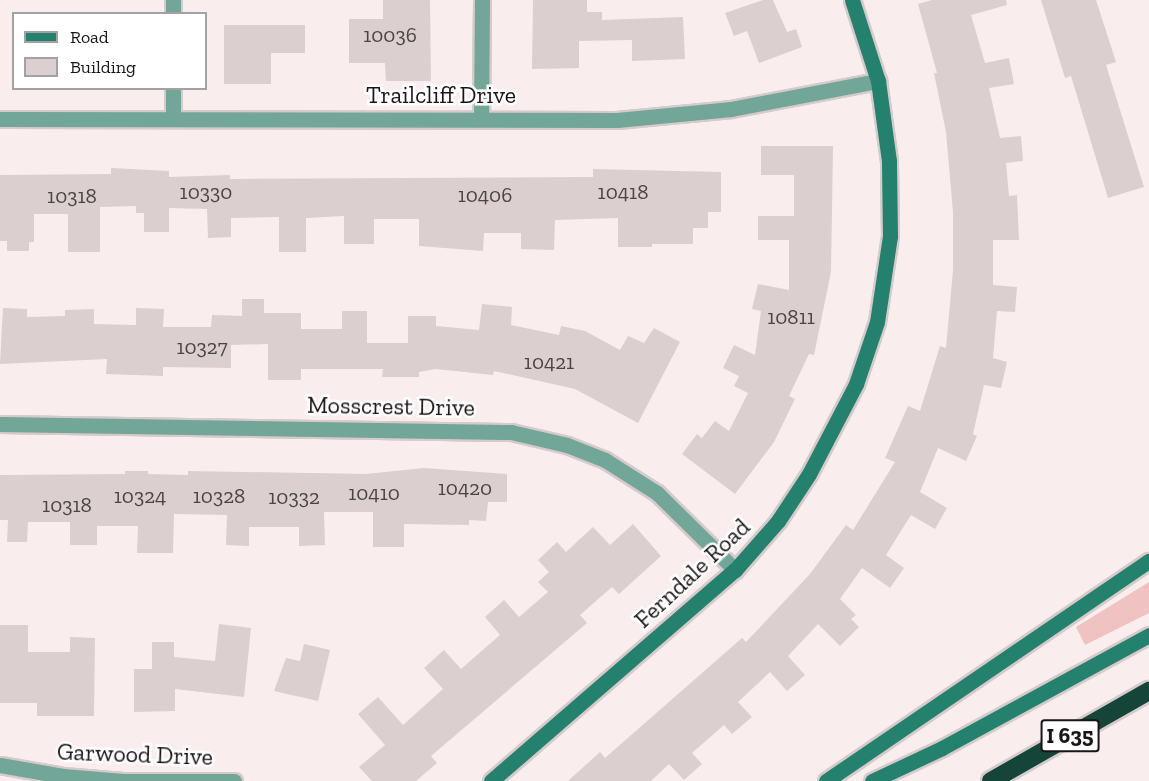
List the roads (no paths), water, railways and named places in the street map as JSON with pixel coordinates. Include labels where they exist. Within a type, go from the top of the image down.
[{"type":"highway","name":"I 635","points":[[991,781],[1149,691]]},
{"type":"street","points":[[482,0],[482,117]]},
{"type":"street","name":"Ferndale Road","points":[[491,781],[735,570],[778,521],[832,435],[856,384],[877,322],[891,236],[889,161],[878,81],[852,0]]},
{"type":"street","name":"Trailcliff Drive","points":[[0,119],[661,117],[731,109],[878,81]]},
{"type":"street","points":[[173,90],[173,118]]},
{"type":"street","name":"Mosscrest Drive","points":[[0,424],[511,432],[567,445],[605,460],[657,493],[735,570]]},
{"type":"street","points":[[826,781],[1149,561]]},
{"type":"street","points":[[873,781],[942,748],[1149,634]]},
{"type":"street","name":"Garwood Drive","points":[[0,765],[63,776],[123,781],[234,781]]}]
